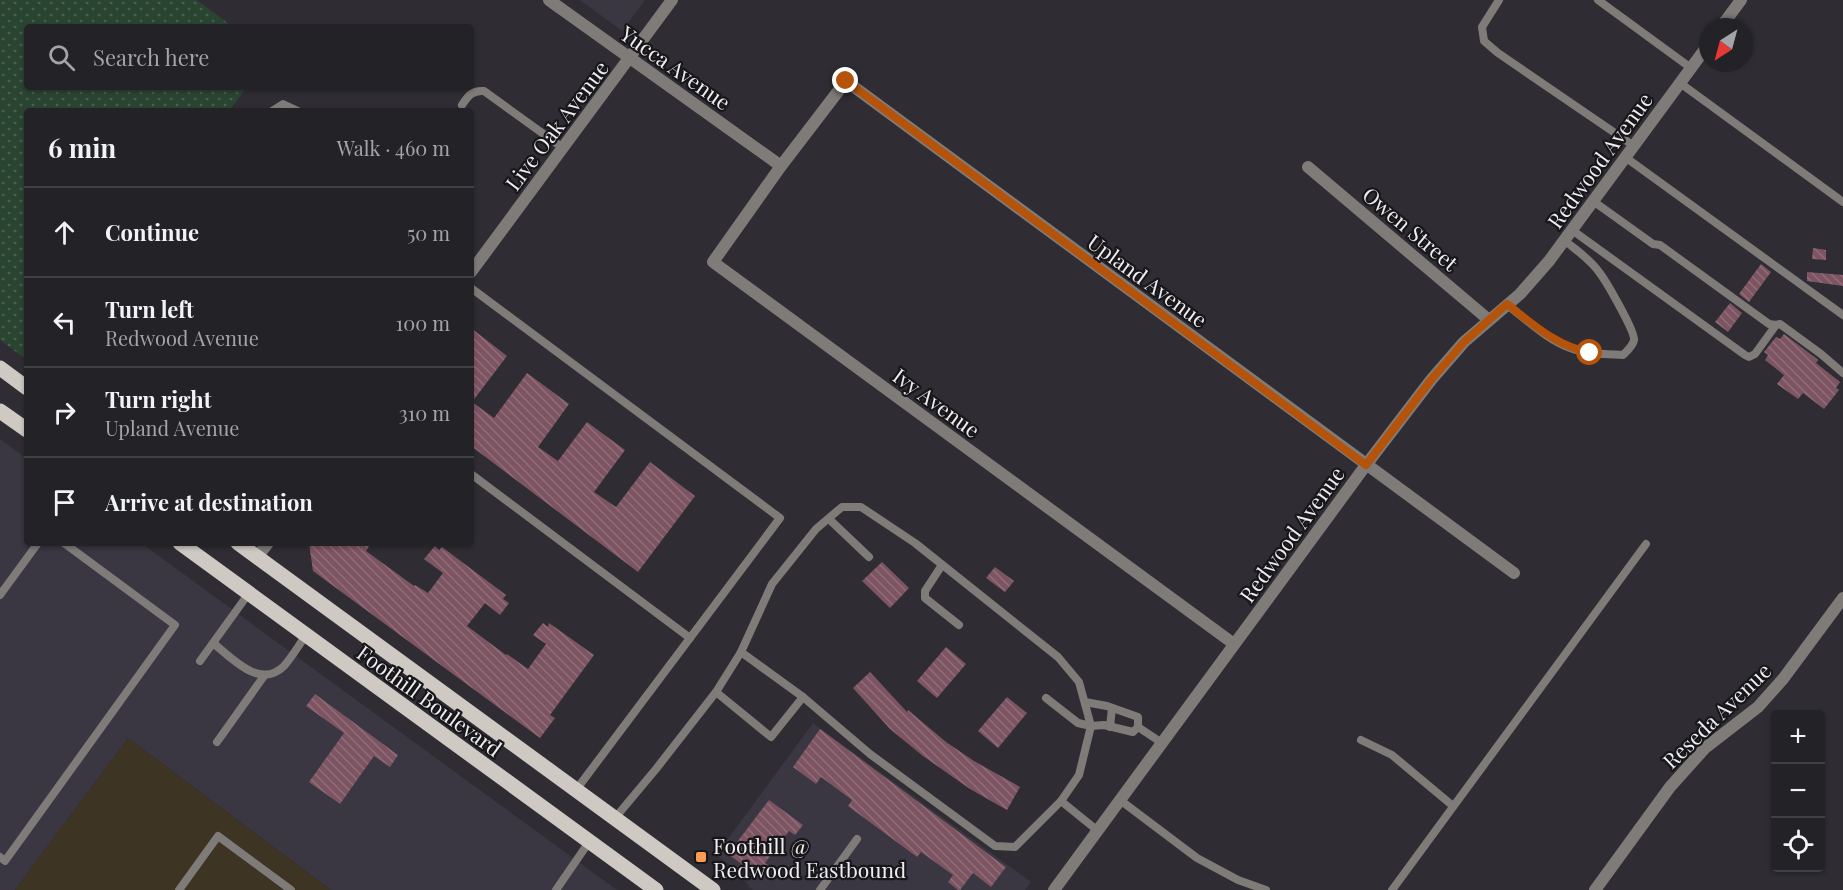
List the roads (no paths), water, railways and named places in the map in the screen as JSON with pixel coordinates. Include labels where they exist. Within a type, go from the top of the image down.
[{"type":"main road","points":[[0,368],[24,386]]},
{"type":"main road","points":[[0,411],[24,428]]},
{"type":"main road","name":"Foothill Boulevard","points":[[184,546],[589,842],[648,888]]},
{"type":"main road","name":"Foothill Boulevard","points":[[242,546],[713,890]]},
{"type":"street","name":"Yucca Avenue","points":[[549,0],[781,165]]},
{"type":"street","name":"Live Oak Avenue","points":[[474,268],[672,0]]},
{"type":"street","points":[[1727,18],[1740,0]]},
{"type":"street","name":"Redwood Avenue","points":[[1054,890],[1366,465],[1438,372],[1464,342],[1520,294],[1572,230],[1699,57]]},
{"type":"street","name":"Upland Avenue","points":[[781,165],[846,81],[1514,573]]},
{"type":"street","name":"Ivy Avenue","points":[[781,165],[713,262],[1234,644]]},
{"type":"street","name":"Owen Street","points":[[1308,167],[1489,320]]},
{"type":"street","points":[[257,557],[266,546]]},
{"type":"street","name":"Reseda Avenue","points":[[1595,890],[1670,787],[1706,747],[1765,700],[1843,598]]},
{"type":"lane","points":[[1499,0],[1482,27],[1484,41],[1498,53],[1634,146]]},
{"type":"lane","points":[[1598,0],[1691,68]]},
{"type":"lane","points":[[1680,83],[1843,202]]},
{"type":"lane","points":[[462,105],[476,90],[484,91],[563,148]]},
{"type":"lane","points":[[276,108],[282,104],[291,108]]},
{"type":"lane","points":[[1625,157],[1843,315]]},
{"type":"lane","points":[[1593,201],[1653,244],[1660,245],[1769,324],[1780,324],[1843,373]]},
{"type":"lane","points":[[1572,230],[1749,357],[1755,354],[1776,325]]},
{"type":"lane","points":[[1507,304],[1555,340],[1570,348],[1590,353],[1623,355],[1629,349],[1634,339],[1631,327],[1601,274],[1564,240]]},
{"type":"lane","points":[[474,290],[780,518],[576,790]]},
{"type":"lane","points":[[474,476],[690,638]]},
{"type":"lane","points":[[615,818],[716,692],[741,652],[772,584],[816,529],[842,507],[861,507],[915,543],[1058,657],[1079,682],[1091,726],[1079,775],[1061,801],[1014,847],[995,846],[870,754],[803,697],[741,652]]},
{"type":"lane","points":[[829,519],[869,558]]},
{"type":"lane","points":[[1392,890],[1646,544]]},
{"type":"lane","points":[[0,595],[36,546]]},
{"type":"lane","points":[[0,857],[5,861],[175,626],[68,546]]},
{"type":"lane","points":[[942,565],[925,591],[925,598],[959,625]]},
{"type":"lane","points":[[200,661],[249,593]]},
{"type":"lane","points":[[217,742],[264,676],[284,666],[306,635]]},
{"type":"lane","points":[[213,643],[249,671],[264,676]]},
{"type":"lane","points":[[716,692],[771,737],[803,697]]},
{"type":"lane","points":[[1046,698],[1078,723],[1133,732],[1138,727],[1138,717],[1085,702]]},
{"type":"lane","points":[[1110,727],[1112,708]]},
{"type":"lane","points":[[1138,727],[1162,743]]},
{"type":"lane","points":[[1361,740],[1392,755],[1454,806]]},
{"type":"lane","points":[[1120,800],[1197,858],[1238,880],[1266,890]]},
{"type":"lane","points":[[1061,801],[1098,831]]},
{"type":"lane","points":[[179,890],[218,836],[291,890]]},
{"type":"lane","points":[[820,890],[857,839]]},
{"type":"lane","points":[[556,890],[589,842]]},
{"type":"place","name":"Foothill @ Redwood Eastbound","points":[[701,857]]}]
